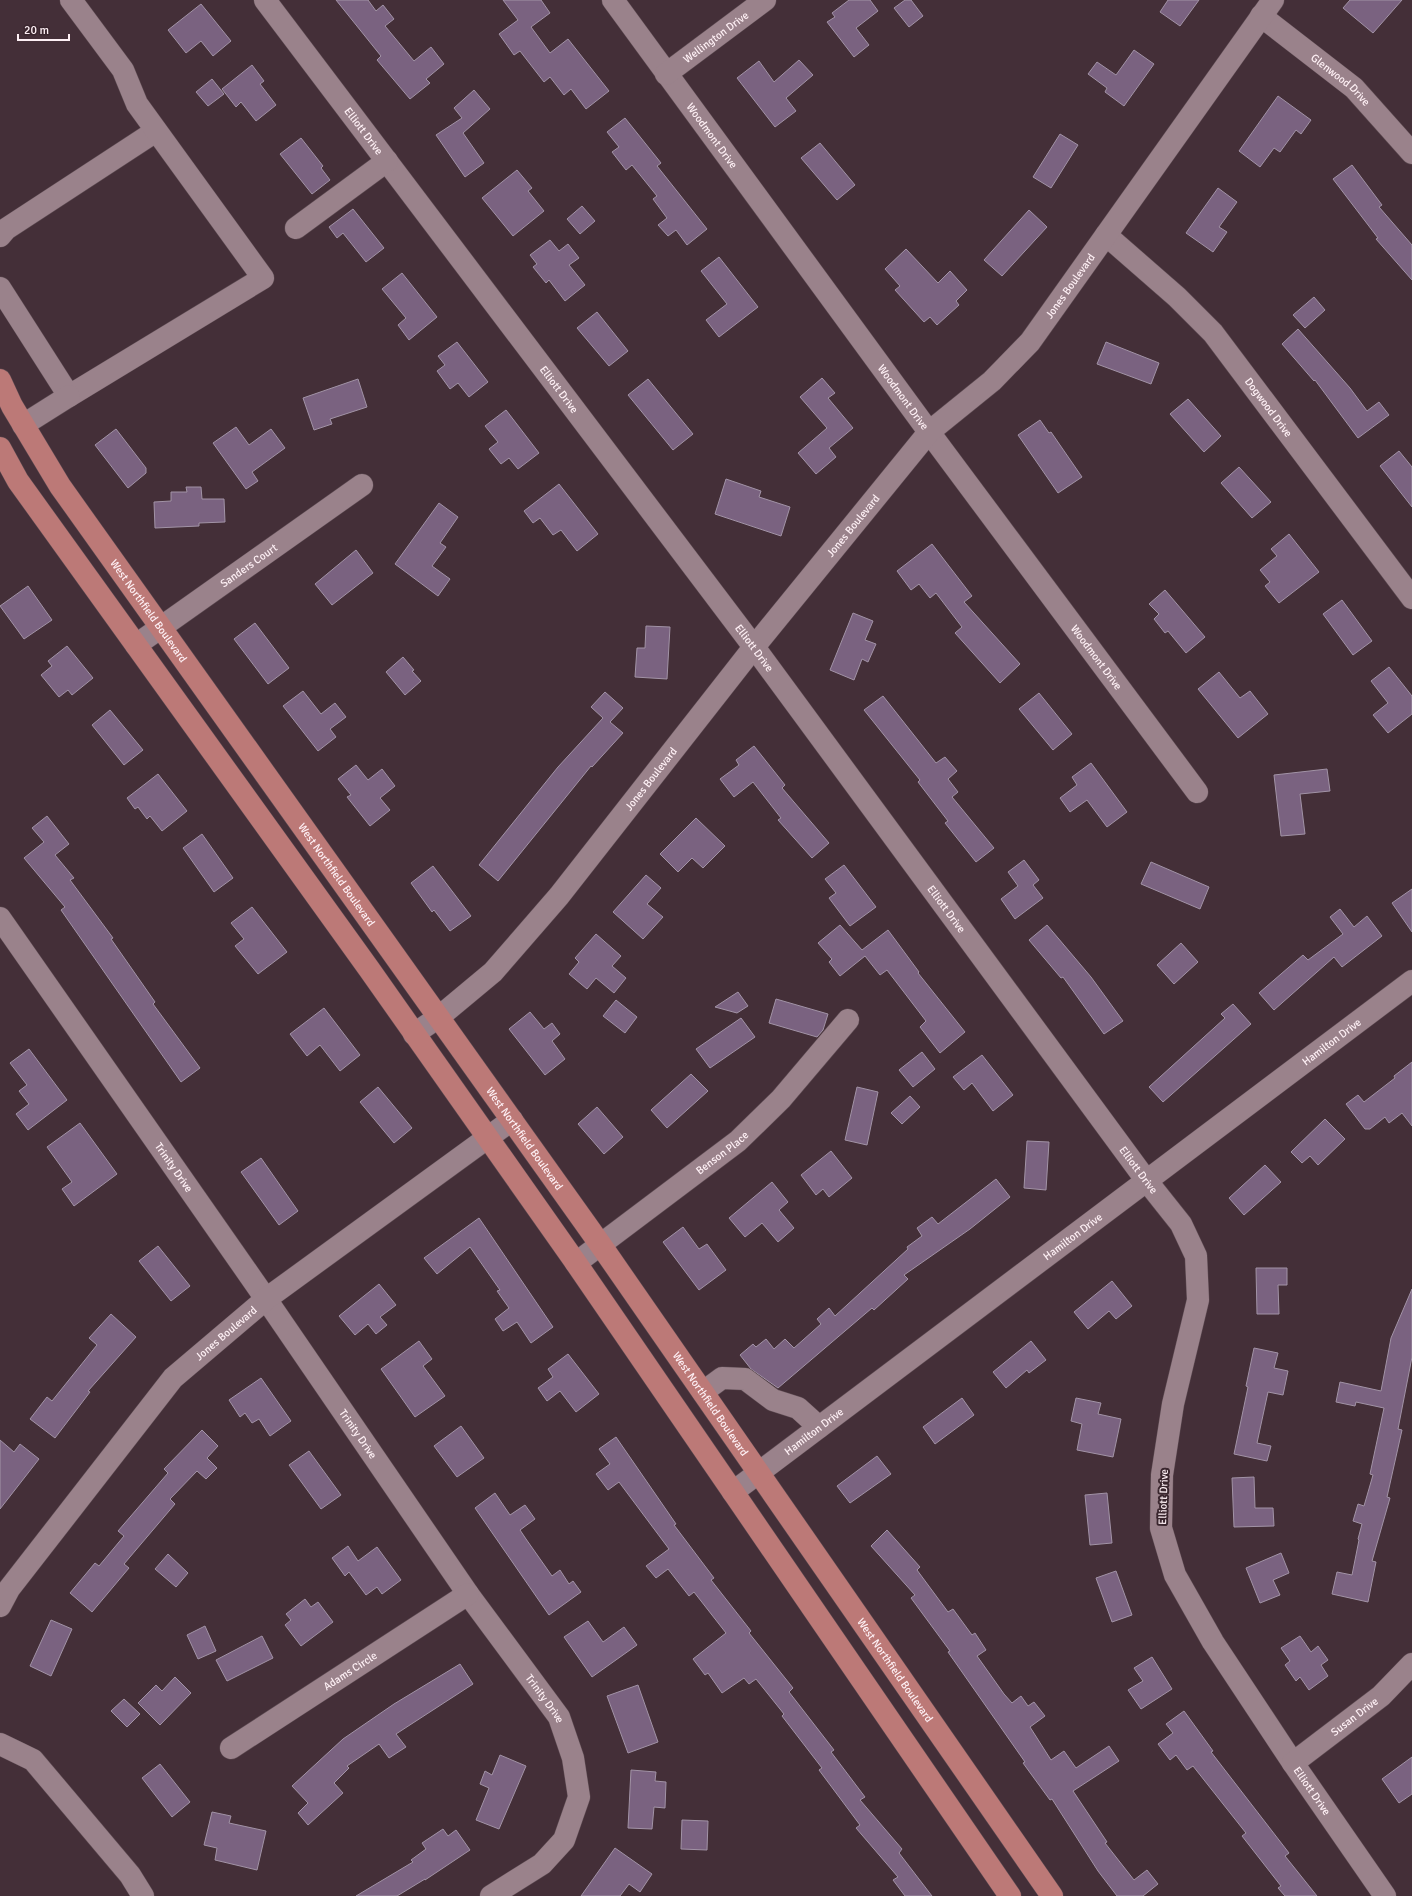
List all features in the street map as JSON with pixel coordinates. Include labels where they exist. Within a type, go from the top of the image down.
[{"type":"main road","name":"West Northfield Boulevard","points":[[0,380],[12,406],[60,486],[162,627],[600,1244],[1052,1896]]},
{"type":"main road","points":[[0,448],[18,481],[369,969],[576,1263],[1010,1896]]},
{"type":"street","points":[[23,425],[264,278],[137,104],[123,70],[71,0]]},
{"type":"street","name":"Elliott Drive","points":[[265,0],[754,647],[1146,1180],[1181,1224],[1196,1256],[1198,1300],[1174,1404],[1162,1475],[1161,1528],[1174,1575],[1213,1642],[1293,1763],[1385,1896]]},
{"type":"street","name":"Woodmont Drive","points":[[613,0],[666,74],[1197,792]]},
{"type":"street","name":"Wellington Drive","points":[[666,74],[765,0]]},
{"type":"street","name":"Glenwood Drive","points":[[1267,8],[1354,88],[1412,152]]},
{"type":"street","name":"Jones Boulevard","points":[[414,1034],[438,1017],[493,972],[559,896],[754,647],[930,432],[992,381],[1030,342],[1267,8]]},
{"type":"street","points":[[0,236],[6,229],[156,131]]},
{"type":"street","points":[[296,228],[387,161]]},
{"type":"street","name":"Dogwood Drive","points":[[1106,235],[1177,296],[1213,333],[1412,598]]},
{"type":"street","points":[[0,288],[69,396]]},
{"type":"street","name":"Sanders Court","points":[[136,645],[362,485]]},
{"type":"street","name":"Trinity Drive","points":[[0,918],[266,1299],[468,1594],[559,1717],[573,1758],[579,1797],[564,1840],[542,1864],[491,1896]]},
{"type":"street","name":"Hamilton Drive","points":[[732,1492],[1412,981]]},
{"type":"street","name":"Benson Place","points":[[576,1263],[738,1141],[781,1099],[848,1020]]},
{"type":"street","name":"Jones Boulevard","points":[[0,1606],[9,1589],[173,1378],[266,1299],[512,1120]]},
{"type":"street","points":[[703,1392],[722,1378],[745,1379],[773,1400],[798,1408],[819,1427]]},
{"type":"street","name":"Adams Circle","points":[[231,1748],[468,1594]]},
{"type":"street","name":"Susan Drive","points":[[1293,1763],[1382,1696],[1412,1664]]},
{"type":"street","points":[[0,1744],[33,1760],[130,1875],[144,1896]]},
{"type":"building","points":[[336,0],[368,0],[376,11],[383,5],[394,19],[385,26],[414,61],[431,47],[444,64],[426,79],[430,83],[410,99],[377,60],[381,56]]},
{"type":"building","points":[[503,0],[541,0],[550,13],[531,27],[550,53],[568,39],[609,91],[586,109],[571,89],[564,95],[550,77],[544,82],[520,51],[514,55],[499,34],[518,20]]},
{"type":"building","points":[[849,0],[870,0],[878,11],[856,28],[869,45],[854,57],[827,22],[835,17],[832,13]]},
{"type":"building","points":[[905,0],[911,0],[923,16],[909,27],[894,8]]},
{"type":"building","points":[[1168,0],[1199,0],[1180,26],[1160,12]]},
{"type":"building","points":[[1350,0],[1402,0],[1373,33],[1343,8]]},
{"type":"building","points":[[201,4],[231,41],[213,56],[201,41],[186,53],[168,30]]},
{"type":"building","points":[[1134,50],[1154,64],[1124,106],[1105,92],[1107,88],[1088,74],[1097,62],[1116,75]]},
{"type":"building","points":[[799,60],[813,75],[786,98],[796,111],[775,127],[737,78],[759,61],[774,82]]},
{"type":"building","points":[[252,65],[264,81],[260,84],[276,105],[256,121],[241,102],[236,107],[222,89]]},
{"type":"building","points":[[212,79],[224,94],[208,106],[196,92]]},
{"type":"building","points":[[474,90],[490,109],[463,133],[484,163],[465,177],[436,135],[462,118],[454,108]]},
{"type":"building","points":[[1278,96],[1311,120],[1301,134],[1296,130],[1280,152],[1274,148],[1260,167],[1239,151]]},
{"type":"building","points":[[625,118],[661,163],[657,166],[707,229],[687,245],[676,230],[668,236],[658,225],[667,218],[653,199],[657,196],[632,165],[626,170],[612,152],[619,147],[607,132]]},
{"type":"building","points":[[1060,134],[1078,145],[1051,188],[1033,177]]},
{"type":"building","points":[[301,138],[323,166],[321,168],[330,180],[312,194],[280,154]]},
{"type":"building","points":[[820,143],[855,185],[837,200],[801,158]]},
{"type":"building","points":[[1352,165],[1382,205],[1379,207],[1412,245],[1412,280],[1376,239],[1378,238],[1333,179]]},
{"type":"building","points":[[517,170],[532,188],[528,191],[544,211],[513,236],[482,198]]},
{"type":"building","points":[[1218,188],[1237,202],[1219,227],[1227,232],[1213,252],[1186,233]]},
{"type":"building","points":[[582,206],[595,221],[580,234],[567,219]]},
{"type":"building","points":[[353,209],[384,248],[366,262],[343,233],[337,238],[329,227]]},
{"type":"building","points":[[1029,210],[1047,227],[1002,276],[984,260]]},
{"type":"building","points":[[550,240],[559,251],[568,244],[579,258],[569,265],[585,285],[565,301],[549,280],[546,283],[533,267],[537,264],[530,255]]},
{"type":"building","points":[[906,249],[938,283],[950,271],[967,290],[956,301],[959,305],[937,325],[930,317],[924,322],[895,290],[900,286],[885,269]]},
{"type":"building","points":[[719,257],[758,307],[719,337],[706,320],[727,304],[701,271]]},
{"type":"building","points":[[402,273],[437,317],[409,340],[398,325],[406,318],[382,289]]},
{"type":"building","points":[[1314,297],[1325,310],[1305,328],[1293,315]]},
{"type":"building","points":[[597,312],[628,351],[609,366],[577,328]]},
{"type":"building","points":[[1298,329],[1350,388],[1367,411],[1379,402],[1389,415],[1358,438],[1315,380],[1314,381],[1282,344]]},
{"type":"building","points":[[457,342],[488,382],[469,397],[458,383],[450,389],[437,371],[445,365],[438,356]]},
{"type":"building","points":[[1106,342],[1159,363],[1151,384],[1097,364]]},
{"type":"building","points":[[822,378],[835,393],[828,398],[853,428],[829,448],[836,457],[816,474],[798,453],[827,428],[800,397]]},
{"type":"building","points":[[358,379],[367,407],[330,419],[332,424],[314,430],[303,398]]},
{"type":"building","points":[[648,379],[693,434],[673,450],[628,395]]},
{"type":"building","points":[[1188,399],[1221,436],[1204,452],[1170,414]]},
{"type":"building","points":[[506,410],[539,453],[518,469],[509,458],[501,464],[489,449],[498,442],[485,426]]},
{"type":"building","points":[[1040,420],[1049,433],[1051,432],[1082,477],[1058,493],[1018,435]]},
{"type":"building","points":[[236,427],[249,445],[271,429],[285,448],[252,472],[258,481],[246,489],[213,443]]},
{"type":"building","points":[[116,429],[146,468],[146,473],[128,488],[95,445]]},
{"type":"building","points":[[1399,451],[1412,467],[1412,507],[1380,466]]},
{"type":"building","points":[[1239,467],[1271,502],[1252,518],[1221,483]]},
{"type":"building","points":[[726,479],[761,491],[759,497],[790,507],[781,536],[715,514]]},
{"type":"building","points":[[559,484],[598,534],[577,551],[561,530],[553,535],[540,518],[533,523],[524,511]]},
{"type":"building","points":[[186,487],[201,487],[202,499],[224,499],[225,522],[199,523],[199,526],[155,528],[154,502],[171,501],[171,492],[187,492]]},
{"type":"building","points":[[439,503],[458,517],[440,543],[446,547],[432,566],[450,579],[438,596],[395,564]]},
{"type":"building","points":[[1289,534],[1319,572],[1279,603],[1265,586],[1270,582],[1260,570],[1277,556],[1271,549]]},
{"type":"building","points":[[932,544],[972,596],[964,602],[1020,664],[1000,683],[955,633],[962,627],[936,593],[930,598],[919,584],[911,590],[897,571]]},
{"type":"building","points":[[356,550],[373,573],[332,605],[315,584]]},
{"type":"building","points":[[28,586],[52,620],[24,639],[0,606]]},
{"type":"building","points":[[1165,590],[1205,637],[1186,653],[1168,631],[1165,633],[1154,619],[1159,614],[1149,604]]},
{"type":"building","points":[[1342,600],[1372,641],[1353,655],[1323,614]]},
{"type":"building","points":[[853,613],[873,621],[865,640],[876,644],[868,662],[862,659],[854,680],[830,670]]},
{"type":"building","points":[[255,623],[289,668],[268,684],[234,639]]},
{"type":"building","points":[[646,626],[670,627],[667,679],[635,677],[637,648],[645,648]]},
{"type":"building","points":[[67,646],[93,678],[72,695],[68,690],[59,697],[41,675],[52,666],[48,661]]},
{"type":"building","points":[[403,657],[421,681],[405,695],[386,672]]},
{"type":"building","points":[[1389,667],[1412,696],[1412,714],[1388,733],[1373,715],[1388,703],[1371,681]]},
{"type":"building","points":[[1219,672],[1240,698],[1250,691],[1268,714],[1238,738],[1198,689]]},
{"type":"building","points":[[303,691],[321,714],[335,703],[346,717],[330,729],[336,737],[318,751],[283,706]]},
{"type":"building","points":[[605,692],[623,708],[610,722],[623,733],[592,767],[591,766],[498,881],[479,865],[558,767],[603,718],[591,707]]},
{"type":"building","points":[[1039,693],[1072,734],[1053,750],[1019,709]]},
{"type":"building","points":[[883,696],[936,763],[945,757],[957,771],[948,779],[958,792],[952,797],[994,848],[976,862],[945,823],[948,821],[918,782],[920,780],[864,710]]},
{"type":"building","points":[[110,710],[143,750],[124,765],[92,725]]},
{"type":"building","points":[[754,746],[785,785],[782,788],[829,843],[812,858],[778,820],[781,818],[753,782],[734,797],[720,779],[739,765],[736,760]]},
{"type":"building","points":[[1091,763],[1127,812],[1107,827],[1087,800],[1070,812],[1060,798],[1077,785],[1072,777]]},
{"type":"building","points":[[356,765],[368,780],[382,769],[395,786],[380,798],[390,810],[370,826],[347,797],[351,795],[338,779]]},
{"type":"building","points":[[1327,769],[1330,791],[1300,794],[1305,834],[1281,836],[1274,775]]},
{"type":"building","points":[[158,774],[187,811],[162,831],[150,816],[147,819],[138,807],[135,809],[127,798]]},
{"type":"building","points":[[47,816],[69,844],[55,855],[74,878],[70,880],[113,938],[111,939],[155,1002],[153,1004],[200,1068],[181,1082],[61,910],[65,907],[24,858],[44,842],[32,828]]},
{"type":"building","points":[[696,818],[725,846],[703,868],[692,858],[678,872],[660,854]]},
{"type":"building","points":[[202,834],[233,878],[214,892],[183,848]]},
{"type":"building","points":[[1024,860],[1039,880],[1033,885],[1043,898],[1015,919],[1001,899],[1018,886],[1008,872]]},
{"type":"building","points":[[1151,862],[1209,887],[1200,909],[1141,884]]},
{"type":"building","points":[[844,865],[876,907],[850,926],[829,898],[836,893],[825,879]]},
{"type":"building","points":[[433,866],[471,916],[450,931],[434,910],[432,912],[411,883]]},
{"type":"building","points":[[646,875],[661,888],[647,904],[663,917],[643,939],[613,912]]},
{"type":"building","points":[[1412,889],[1412,932],[1392,903]]},
{"type":"building","points":[[252,907],[287,952],[258,974],[235,946],[244,939],[231,923]]},
{"type":"building","points":[[1340,909],[1354,927],[1367,916],[1382,936],[1342,967],[1334,957],[1274,1010],[1259,993],[1303,955],[1308,960],[1343,934],[1330,917]]},
{"type":"building","points":[[840,925],[862,950],[888,930],[919,972],[918,973],[965,1032],[940,1053],[920,1027],[926,1021],[887,970],[880,975],[865,956],[840,976],[829,962],[832,959],[818,943]]},
{"type":"building","points":[[1047,925],[1091,977],[1123,1021],[1104,1034],[1063,977],[1061,978],[1029,940]]},
{"type":"building","points":[[596,934],[621,956],[612,966],[626,978],[614,993],[596,978],[587,989],[569,974],[579,962],[575,958]]},
{"type":"building","points":[[1181,943],[1198,962],[1174,984],[1157,965]]},
{"type":"building","points":[[738,992],[748,1006],[737,1013],[715,1007]]},
{"type":"building","points":[[776,999],[828,1014],[823,1030],[817,1037],[769,1023]]},
{"type":"building","points":[[616,1000],[637,1017],[625,1033],[603,1016]]},
{"type":"building","points":[[1233,1004],[1251,1024],[1163,1102],[1149,1087],[1225,1018],[1221,1014]]},
{"type":"building","points":[[324,1008],[360,1055],[340,1071],[320,1045],[307,1056],[290,1034]]},
{"type":"building","points":[[530,1012],[544,1029],[552,1023],[560,1034],[552,1041],[565,1059],[545,1075],[509,1029]]},
{"type":"building","points":[[741,1018],[755,1037],[710,1068],[696,1049]]},
{"type":"building","points":[[29,1049],[67,1100],[28,1130],[16,1114],[29,1104],[19,1091],[27,1085],[10,1063]]},
{"type":"building","points":[[922,1052],[935,1069],[913,1087],[899,1070]]},
{"type":"building","points":[[982,1055],[1013,1095],[993,1111],[972,1083],[964,1090],[953,1077]]},
{"type":"building","points":[[1412,1062],[1412,1126],[1402,1113],[1389,1123],[1385,1117],[1370,1129],[1365,1129],[1346,1104],[1358,1095],[1364,1102],[1395,1078],[1394,1076]]},
{"type":"building","points":[[691,1074],[708,1091],[667,1128],[651,1110]]},
{"type":"building","points":[[378,1087],[412,1128],[394,1143],[360,1102]]},
{"type":"building","points":[[857,1087],[878,1092],[867,1145],[845,1140]]},
{"type":"building","points":[[910,1096],[920,1107],[902,1124],[891,1113]]},
{"type":"building","points":[[597,1107],[623,1137],[604,1154],[578,1124]]},
{"type":"building","points":[[1325,1119],[1345,1139],[1318,1165],[1310,1156],[1302,1163],[1291,1152]]},
{"type":"building","points":[[80,1123],[117,1174],[74,1206],[62,1189],[72,1182],[47,1147]]},
{"type":"building","points":[[1027,1141],[1049,1142],[1046,1190],[1024,1188]]},
{"type":"building","points":[[831,1151],[852,1178],[829,1197],[823,1189],[816,1195],[801,1175]]},
{"type":"building","points":[[261,1158],[298,1211],[279,1225],[241,1172]]},
{"type":"building","points":[[1265,1165],[1281,1182],[1244,1215],[1229,1198]]},
{"type":"building","points":[[996,1179],[1010,1197],[970,1229],[904,1275],[908,1279],[874,1310],[872,1308],[778,1388],[751,1369],[740,1355],[753,1344],[756,1347],[766,1339],[774,1349],[785,1339],[794,1348],[821,1324],[817,1319],[829,1308],[835,1316],[908,1249],[907,1247],[922,1236],[917,1228],[932,1217],[938,1224]]},
{"type":"building","points":[[772,1182],[788,1202],[779,1210],[794,1228],[778,1242],[762,1223],[745,1237],[729,1218]]},
{"type":"building","points":[[479,1218],[553,1327],[531,1343],[517,1322],[503,1331],[495,1319],[509,1308],[497,1291],[500,1290],[470,1247],[437,1274],[424,1258]]},
{"type":"building","points":[[683,1227],[699,1249],[707,1244],[726,1270],[699,1290],[663,1242]]},
{"type":"building","points":[[158,1246],[190,1286],[171,1301],[139,1261]]},
{"type":"building","points":[[1256,1268],[1287,1268],[1287,1285],[1278,1285],[1279,1314],[1257,1314]]},
{"type":"building","points":[[1112,1281],[1132,1306],[1116,1319],[1109,1311],[1088,1329],[1074,1312]]},
{"type":"building","points":[[379,1284],[396,1305],[380,1317],[387,1325],[376,1334],[368,1324],[355,1335],[339,1316]]},
{"type":"building","points":[[1412,1289],[1412,1357],[1398,1429],[1402,1430],[1387,1497],[1390,1498],[1372,1561],[1376,1562],[1368,1602],[1332,1594],[1337,1572],[1352,1575],[1362,1524],[1353,1521],[1358,1504],[1364,1506],[1373,1475],[1370,1474],[1384,1408],[1356,1402],[1355,1406],[1336,1402],[1340,1382],[1381,1391],[1391,1338]]},
{"type":"building","points":[[111,1314],[136,1337],[88,1391],[90,1392],[55,1438],[30,1419],[47,1397],[52,1401],[97,1345],[89,1338]]},
{"type":"building","points":[[419,1341],[432,1359],[423,1366],[445,1396],[415,1417],[381,1369]]},
{"type":"building","points":[[1031,1341],[1046,1360],[1029,1373],[1027,1370],[1006,1388],[993,1372]]},
{"type":"building","points":[[1254,1348],[1278,1353],[1274,1368],[1288,1371],[1283,1395],[1268,1392],[1257,1443],[1271,1446],[1267,1461],[1234,1454],[1248,1387],[1246,1386]]},
{"type":"building","points":[[568,1354],[599,1394],[576,1412],[560,1391],[547,1401],[538,1388],[553,1377],[548,1369]]},
{"type":"building","points":[[261,1378],[291,1421],[270,1436],[259,1419],[252,1423],[245,1413],[240,1417],[229,1400]]},
{"type":"building","points":[[962,1398],[974,1415],[935,1444],[923,1427]]},
{"type":"building","points":[[1076,1398],[1101,1403],[1098,1414],[1121,1419],[1113,1457],[1077,1450],[1082,1424],[1071,1421]]},
{"type":"building","points":[[461,1426],[484,1458],[457,1477],[434,1446]]},
{"type":"building","points":[[202,1430],[218,1446],[207,1458],[217,1468],[206,1479],[197,1471],[170,1499],[175,1504],[124,1564],[129,1568],[92,1612],[70,1593],[95,1563],[99,1566],[124,1536],[118,1531],[168,1473],[164,1469]]},
{"type":"building","points":[[616,1437],[676,1524],[674,1525],[714,1578],[711,1580],[751,1631],[749,1633],[793,1688],[789,1692],[834,1750],[831,1752],[865,1797],[860,1800],[902,1849],[899,1853],[932,1896],[905,1896],[893,1880],[898,1877],[856,1828],[860,1825],[819,1770],[822,1768],[782,1716],[784,1714],[756,1679],[749,1684],[744,1678],[722,1693],[708,1673],[705,1675],[693,1659],[726,1633],[694,1592],[689,1596],[668,1569],[656,1578],[646,1566],[669,1549],[619,1482],[608,1490],[596,1474],[610,1464],[599,1449]]},
{"type":"building","points":[[0,1440],[14,1452],[20,1444],[39,1459],[0,1509]]},
{"type":"building","points":[[309,1451],[341,1495],[321,1509],[289,1465]]},
{"type":"building","points":[[877,1456],[891,1474],[850,1503],[837,1486]]},
{"type":"building","points":[[1254,1477],[1255,1508],[1273,1508],[1274,1526],[1234,1527],[1232,1478]]},
{"type":"building","points":[[495,1493],[510,1515],[525,1505],[535,1519],[520,1530],[552,1576],[560,1570],[569,1584],[573,1581],[581,1592],[549,1615],[475,1508]]},
{"type":"building","points":[[1107,1493],[1112,1543],[1090,1545],[1085,1495]]},
{"type":"building","points":[[887,1530],[920,1567],[917,1570],[948,1612],[953,1609],[972,1635],[975,1633],[986,1650],[977,1656],[1004,1694],[1012,1703],[1021,1696],[1028,1706],[1034,1702],[1045,1716],[1030,1727],[1051,1760],[1064,1751],[1076,1768],[1109,1746],[1119,1761],[1073,1791],[1107,1842],[1105,1843],[1134,1880],[1147,1870],[1158,1884],[1143,1896],[1117,1896],[1098,1871],[1052,1799],[1050,1800],[1023,1763],[1025,1762],[948,1652],[950,1651],[911,1598],[915,1595],[871,1546]]},
{"type":"building","points":[[348,1546],[358,1561],[377,1547],[401,1580],[382,1594],[377,1587],[366,1595],[349,1572],[345,1576],[332,1558]]},
{"type":"building","points":[[1281,1553],[1289,1573],[1273,1580],[1280,1595],[1260,1603],[1246,1568]]},
{"type":"building","points":[[168,1554],[188,1573],[176,1587],[155,1569]]},
{"type":"building","points":[[1116,1571],[1132,1615],[1112,1622],[1096,1578]]},
{"type":"building","points":[[305,1599],[311,1607],[318,1602],[333,1622],[301,1646],[285,1625],[291,1620],[286,1614]]},
{"type":"building","points":[[51,1620],[72,1629],[51,1676],[30,1666]]},
{"type":"building","points":[[588,1621],[603,1642],[624,1627],[637,1645],[592,1677],[564,1637]]},
{"type":"building","points":[[205,1626],[216,1651],[198,1659],[187,1635]]},
{"type":"building","points":[[262,1636],[273,1658],[227,1681],[216,1660]]},
{"type":"building","points":[[1300,1636],[1311,1652],[1318,1646],[1328,1660],[1321,1665],[1328,1676],[1309,1690],[1300,1677],[1296,1681],[1285,1665],[1290,1661],[1281,1648]]},
{"type":"building","points":[[1152,1657],[1172,1689],[1141,1709],[1128,1690],[1143,1681],[1134,1668]]},
{"type":"building","points":[[460,1664],[473,1684],[396,1734],[406,1747],[389,1758],[379,1744],[347,1766],[349,1768],[334,1783],[343,1793],[308,1825],[298,1813],[308,1803],[292,1786],[343,1739],[394,1704]]},
{"type":"building","points":[[175,1677],[191,1693],[160,1725],[138,1703],[156,1685],[162,1691]]},
{"type":"building","points":[[638,1685],[658,1742],[628,1753],[607,1696]]},
{"type":"building","points":[[124,1699],[140,1714],[127,1727],[111,1711]]},
{"type":"building","points":[[1184,1711],[1213,1751],[1211,1752],[1289,1853],[1285,1856],[1317,1896],[1285,1896],[1278,1888],[1281,1886],[1242,1836],[1246,1833],[1193,1766],[1187,1770],[1176,1755],[1170,1760],[1158,1744],[1173,1733],[1166,1724]]},
{"type":"building","points":[[500,1755],[526,1766],[499,1829],[476,1820],[489,1788],[480,1784],[485,1771],[492,1775]]},
{"type":"building","points":[[1412,1757],[1412,1794],[1399,1803],[1382,1779]]},
{"type":"building","points":[[160,1764],[190,1802],[172,1817],[142,1778]]},
{"type":"building","points":[[631,1770],[656,1772],[655,1781],[666,1782],[665,1808],[654,1807],[652,1829],[628,1828]]},
{"type":"building","points":[[212,1812],[231,1816],[229,1823],[266,1831],[257,1870],[215,1860],[217,1848],[204,1845]]},
{"type":"building","points":[[682,1820],[708,1821],[707,1850],[681,1849]]},
{"type":"building","points":[[443,1829],[448,1836],[456,1830],[470,1850],[425,1880],[397,1896],[356,1896],[413,1862],[411,1860],[426,1849],[422,1843]]},
{"type":"building","points":[[615,1848],[652,1874],[640,1892],[629,1884],[620,1896],[581,1896]]}]
